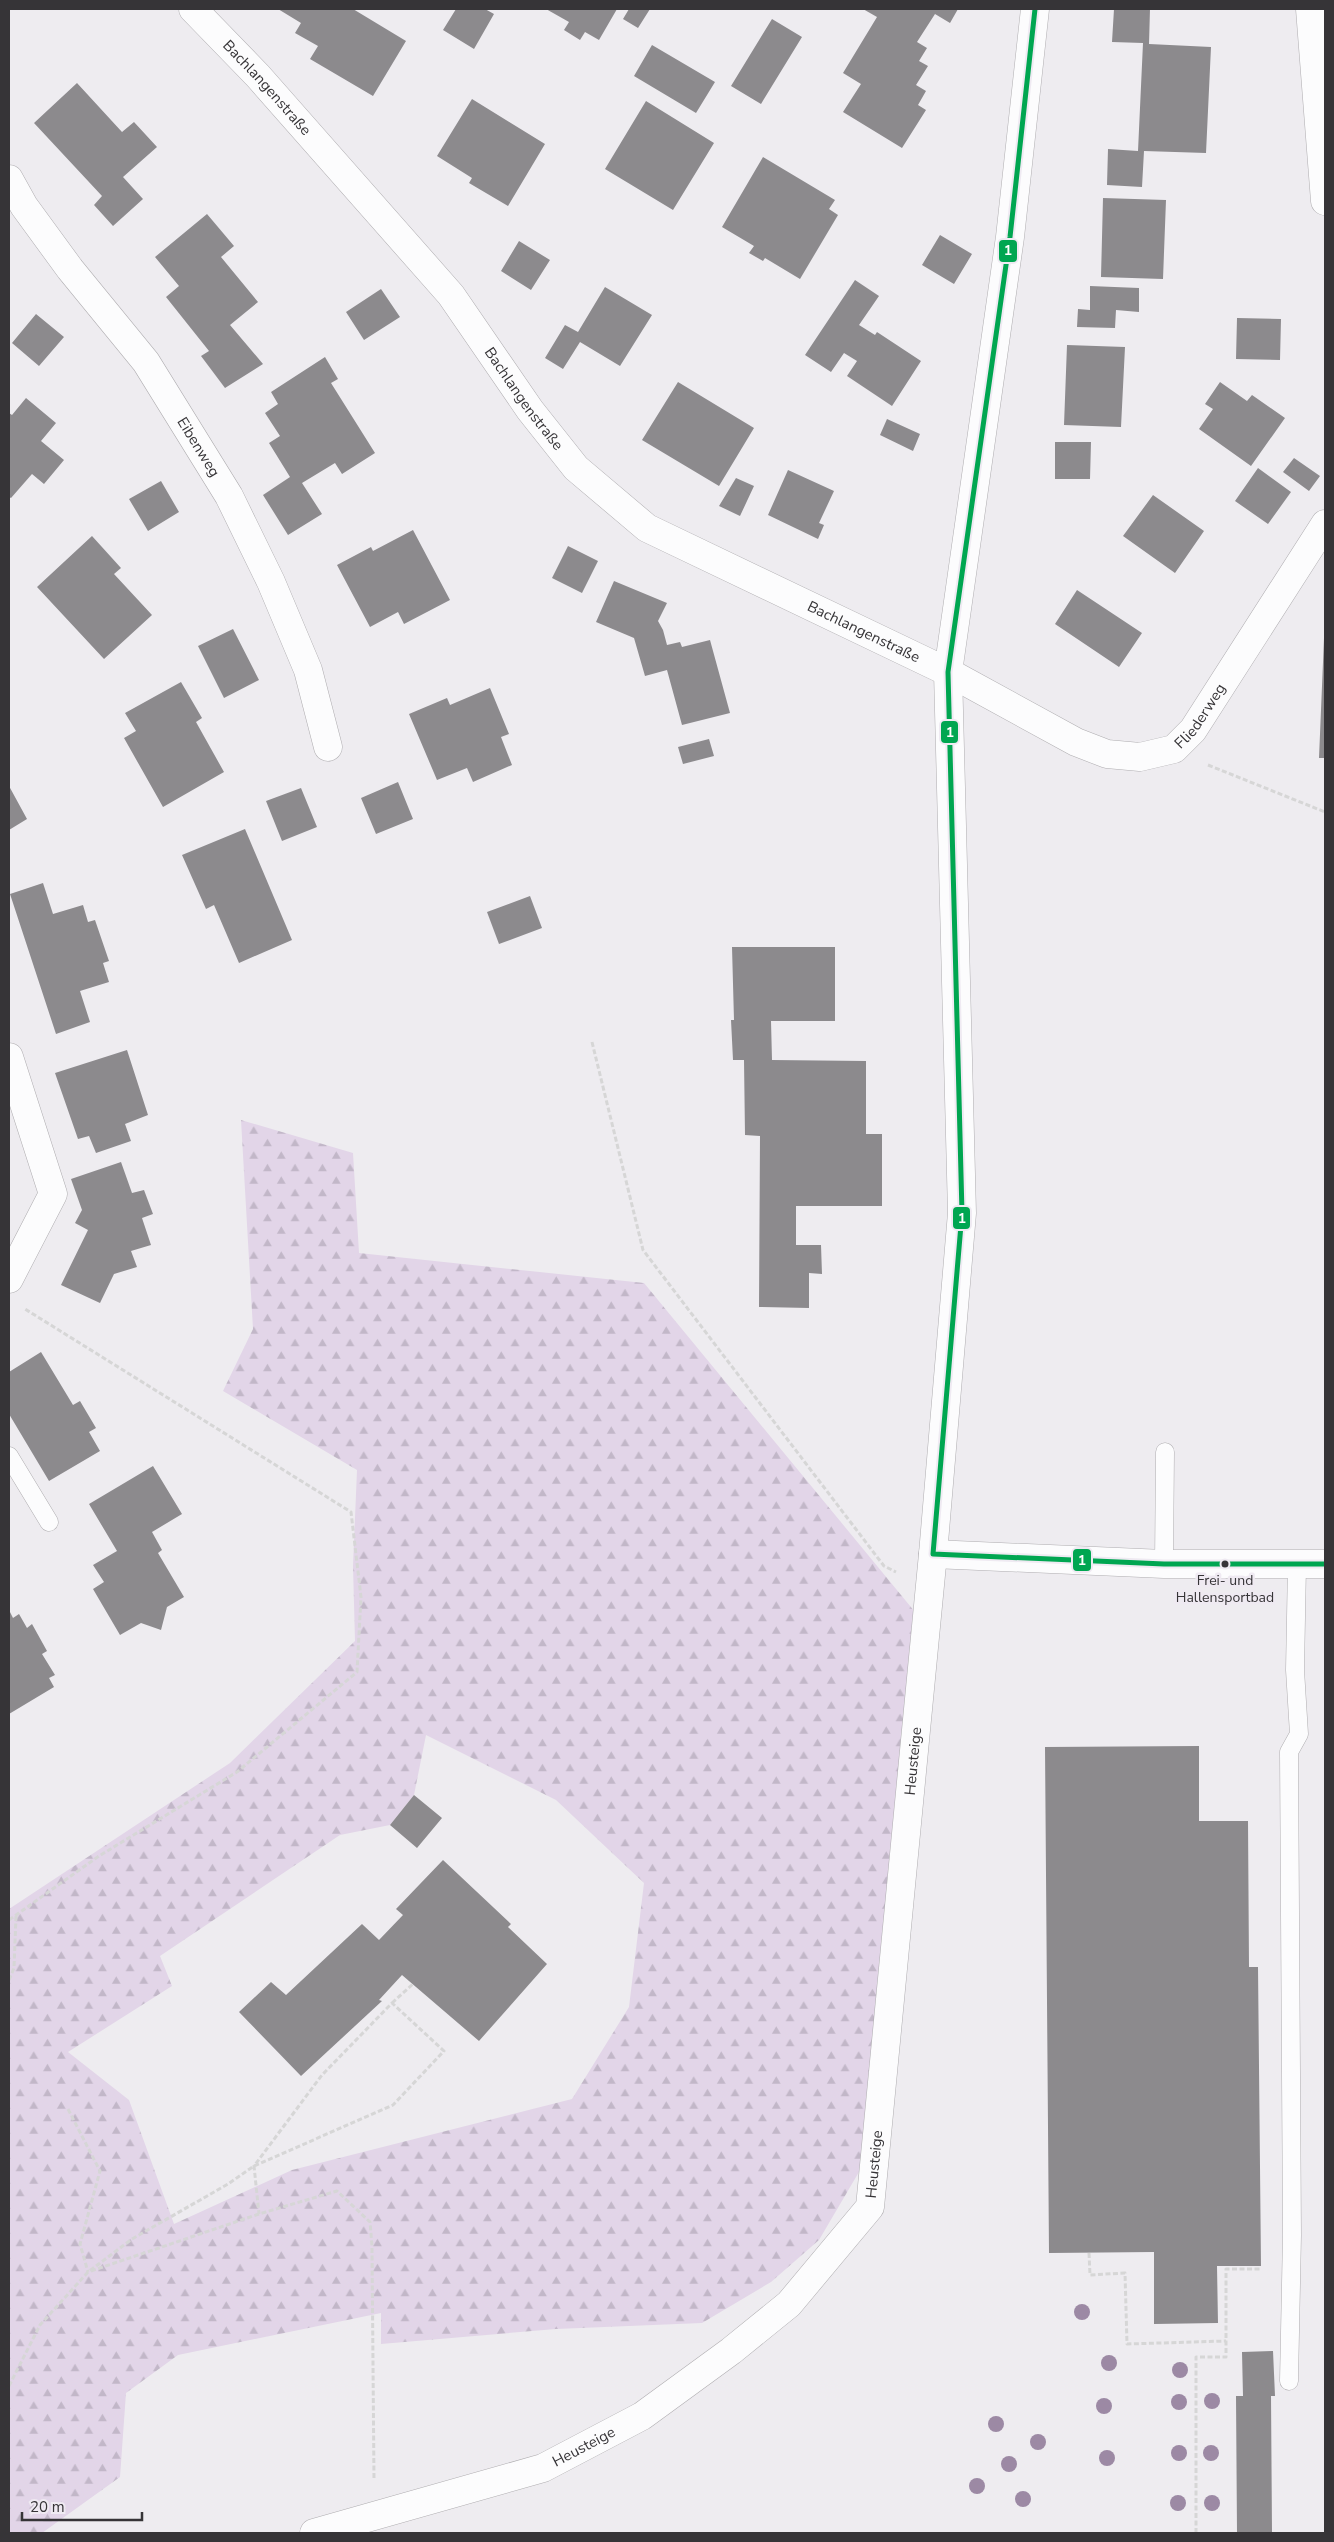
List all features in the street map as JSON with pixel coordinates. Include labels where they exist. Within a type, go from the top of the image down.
[{"type":"street","name":"Bachlangenstraße","points":[[193,9],[258,76],[451,295],[530,410],[576,468],[647,528],[948,672]]},
{"type":"street","name":"Heusteige","points":[[314,2533],[374,2518],[543,2468],[642,2416],[731,2351],[789,2304],[870,2207],[928,1588],[933,1554],[962,1213],[948,672],[1010,237],[1035,9]]},
{"type":"street","points":[[1310,9],[1325,201]]},
{"type":"street","name":"Eibenweg","points":[[9,180],[24,206],[70,269],[146,362],[229,496],[271,582],[308,670],[328,747]]},
{"type":"street","name":"Fliederweg","points":[[948,672],[1076,742],[1107,754],[1140,757],[1174,749],[1193,730],[1325,524]]},
{"type":"street","points":[[9,1057],[53,1194],[13,1291]]},
{"type":"street","points":[[933,1554],[1164,1564],[1325,1564]]},
{"type":"lane","points":[[1164,1564],[1165,1452]]},
{"type":"lane","points":[[9,1456],[49,1522]]},
{"type":"lane","points":[[1289,2381],[1291,2269],[1289,1752],[1299,1734],[1295,1670],[1297,1564]]},
{"type":"path","points":[[1174,749],[1217,769],[1325,812]]},
{"type":"path","points":[[592,1042],[643,1250],[884,1566],[928,1588]]},
{"type":"path","points":[[9,1920],[99,1856],[237,1772],[357,1672],[361,1597],[352,1512],[13,1291]]},
{"type":"path","points":[[9,1980],[14,1968],[16,1915]]},
{"type":"path","points":[[259,2214],[254,2166],[322,2075],[392,2003],[414,1984]]},
{"type":"path","points":[[9,2386],[40,2325],[88,2272],[132,2239],[228,2184],[254,2166],[393,2105],[444,2052],[392,2003]]},
{"type":"path","points":[[68,2109],[100,2171],[80,2244],[88,2272]]},
{"type":"path","points":[[88,2272],[259,2214],[337,2191],[370,2222],[372,2246],[374,2518]]},
{"type":"path","points":[[1089,2253],[1090,2275],[1125,2273],[1127,2344],[1226,2341]]},
{"type":"path","points":[[1196,2533],[1196,2357],[1226,2357],[1226,2269],[1291,2269]]},
{"type":"green space","points":[[241,1120],[353,1153],[359,1253],[644,1283],[915,1612],[866,2160],[819,2240],[771,2282],[702,2323],[556,2329],[381,2344],[381,2313],[178,2355],[126,2393],[120,2477],[42,2533],[9,2533],[9,1909],[230,1763],[355,1641],[353,1566],[357,1470],[223,1391],[253,1329]],"holes":[[[426,1735],[556,1800],[644,1883],[629,2007],[572,2099],[292,2170],[174,2224],[129,2100],[68,2052],[172,1986],[160,1956],[340,1835],[390,1825],[414,1795]]]},
{"type":"building","points":[[278,9],[353,9],[406,41],[373,96],[310,59],[318,46],[295,33],[301,23]]},
{"type":"building","points":[[456,9],[485,9],[494,14],[474,49],[443,30]]},
{"type":"building","points":[[546,9],[617,9],[599,40],[585,32],[580,40],[564,30],[569,22]]},
{"type":"building","points":[[629,9],[650,9],[638,28],[623,19]]},
{"type":"building","points":[[863,9],[958,9],[950,23],[935,14],[917,42],[927,48],[919,61],[928,66],[916,85],[926,91],[918,105],[926,110],[902,148],[843,112],[861,84],[843,73],[877,17]]},
{"type":"building","points":[[1114,9],[1150,9],[1149,44],[1211,47],[1206,153],[1144,151],[1142,187],[1107,185],[1108,149],[1138,151],[1143,43],[1112,42]]},
{"type":"building","points":[[772,19],[802,37],[761,104],[731,86]]},
{"type":"building","points":[[652,45],[715,82],[696,113],[634,76]]},
{"type":"building","points":[[77,83],[122,132],[134,122],[157,147],[123,177],[143,199],[113,226],[94,205],[102,196],[34,123]]},
{"type":"building","points":[[472,99],[545,144],[508,206],[469,183],[472,178],[437,156]]},
{"type":"building","points":[[646,101],[714,143],[673,210],[605,169]]},
{"type":"building","points":[[763,157],[835,200],[829,209],[838,215],[800,279],[765,258],[763,261],[749,253],[754,246],[722,227]]},
{"type":"building","points":[[1103,198],[1166,200],[1163,279],[1101,277]]},
{"type":"building","points":[[207,214],[234,246],[221,257],[258,302],[230,325],[263,364],[225,388],[201,356],[209,351],[166,297],[179,286],[155,257]]},
{"type":"building","points":[[940,235],[972,254],[954,284],[922,265]]},
{"type":"building","points":[[519,241],[550,260],[531,290],[501,271]]},
{"type":"building","points":[[855,280],[879,296],[859,325],[875,335],[877,332],[921,361],[892,406],[847,376],[857,361],[844,353],[831,372],[805,355]]},
{"type":"building","points":[[1090,286],[1139,288],[1139,312],[1116,310],[1115,328],[1077,327],[1078,309],[1090,310]]},
{"type":"building","points":[[605,287],[652,315],[620,366],[580,342],[563,369],[545,358],[565,325],[578,332]]},
{"type":"building","points":[[381,289],[400,317],[364,340],[346,312]]},
{"type":"building","points":[[36,314],[64,337],[39,366],[12,343]]},
{"type":"building","points":[[1237,318],[1281,319],[1280,360],[1236,359]]},
{"type":"building","points":[[1067,345],[1125,347],[1121,427],[1064,425]]},
{"type":"building","points":[[325,357],[338,379],[331,383],[375,453],[342,474],[335,463],[302,483],[322,514],[288,535],[263,495],[290,477],[269,443],[280,436],[265,413],[278,404],[271,392]]},
{"type":"building","points":[[678,382],[754,428],[719,486],[642,440]]},
{"type":"building","points":[[1220,382],[1247,401],[1252,395],[1285,418],[1251,466],[1199,429],[1213,409],[1205,404]]},
{"type":"building","points":[[26,398],[56,423],[41,441],[64,460],[44,484],[32,474],[11,498],[9,497],[9,413],[12,415]]},
{"type":"building","points":[[887,419],[920,434],[913,451],[880,435]]},
{"type":"building","points":[[1055,442],[1091,442],[1090,479],[1055,479]]},
{"type":"building","points":[[1294,458],[1320,476],[1309,491],[1283,472]]},
{"type":"building","points":[[1258,468],[1291,492],[1268,524],[1235,501]]},
{"type":"building","points":[[788,470],[834,491],[819,523],[824,525],[818,539],[768,515]]},
{"type":"building","points":[[736,478],[754,486],[740,516],[719,506]]},
{"type":"building","points":[[161,481],[179,512],[148,531],[129,499]]},
{"type":"building","points":[[1153,495],[1204,531],[1175,573],[1123,536]]},
{"type":"building","points":[[413,530],[450,600],[404,624],[398,612],[370,627],[337,565],[371,547],[373,551]]},
{"type":"building","points":[[92,536],[121,568],[114,574],[152,615],[104,659],[37,587]]},
{"type":"building","points":[[568,546],[598,561],[582,593],[552,578]]},
{"type":"building","points":[[614,581],[667,603],[658,621],[663,630],[667,645],[680,642],[682,647],[710,640],[730,713],[682,725],[667,670],[645,676],[634,638],[596,622]]},
{"type":"building","points":[[1077,590],[1142,633],[1119,667],[1055,624]]},
{"type":"building","points":[[233,629],[259,680],[224,698],[198,646]]},
{"type":"building","points":[[1324,638],[1325,758],[1319,758]]},
{"type":"building","points":[[181,682],[202,718],[196,722],[224,772],[163,807],[124,738],[136,731],[125,713]]},
{"type":"building","points":[[490,688],[509,734],[501,737],[512,765],[473,782],[467,768],[437,780],[409,714],[447,698],[450,705]]},
{"type":"building","points":[[709,739],[714,756],[683,764],[678,747]]},
{"type":"building","points":[[398,782],[413,819],[376,834],[361,798]]},
{"type":"building","points":[[9,786],[27,819],[9,830]]},
{"type":"building","points":[[301,788],[317,827],[282,841],[266,801]]},
{"type":"building","points":[[245,829],[292,940],[239,963],[214,905],[206,909],[182,855]]},
{"type":"building","points":[[43,883],[53,914],[83,905],[88,922],[95,920],[109,961],[103,963],[109,982],[80,991],[90,1022],[56,1034],[10,894]]},
{"type":"building","points":[[530,896],[542,928],[499,944],[487,912]]},
{"type":"building","points":[[732,947],[835,947],[835,1021],[771,1021],[772,1060],[866,1061],[866,1134],[882,1134],[882,1206],[796,1206],[796,1245],[821,1245],[822,1274],[809,1273],[809,1308],[759,1307],[760,1136],[745,1135],[744,1060],[733,1060],[731,1020],[734,1020]]},
{"type":"building","points":[[127,1050],[148,1115],[125,1124],[131,1141],[96,1153],[89,1136],[78,1139],[55,1073]]},
{"type":"building","points":[[121,1162],[132,1193],[144,1190],[153,1214],[142,1218],[151,1245],[131,1251],[137,1267],[114,1274],[100,1303],[61,1285],[88,1230],[75,1223],[82,1210],[71,1179]]},
{"type":"building","points":[[41,1352],[73,1405],[80,1401],[96,1428],[89,1432],[100,1451],[49,1481],[9,1414],[9,1372]]},
{"type":"building","points":[[153,1466],[182,1514],[152,1532],[162,1550],[158,1553],[184,1597],[167,1607],[161,1630],[141,1623],[120,1635],[93,1589],[104,1582],[93,1565],[117,1551],[89,1504]]},
{"type":"building","points":[[9,1610],[13,1618],[19,1614],[27,1628],[32,1624],[47,1651],[42,1654],[55,1675],[49,1678],[54,1687],[9,1714]]},
{"type":"building","points":[[1199,1746],[1199,1821],[1248,1821],[1249,1967],[1258,1967],[1261,2266],[1217,2266],[1218,2323],[1154,2324],[1154,2252],[1049,2253],[1045,1747]]},
{"type":"building","points":[[414,1795],[442,1818],[417,1848],[390,1825]]},
{"type":"building","points":[[443,1860],[511,1924],[508,1927],[547,1964],[479,2041],[402,1975],[379,2000],[382,2001],[301,2076],[239,2012],[271,1982],[286,1995],[362,1924],[379,1940],[403,1915],[396,1909]]},
{"type":"building","points":[[1273,2351],[1275,2396],[1271,2396],[1272,2533],[1237,2533],[1236,2396],[1243,2396],[1242,2352]]},
{"type":"transit line","name":"1","points":[[1035,9],[1010,237],[948,672],[962,1213],[933,1554],[1164,1564],[1325,1564]]},
{"type":"place","name":"Frei- und Hallensportbad","points":[[1225,1564]]}]
